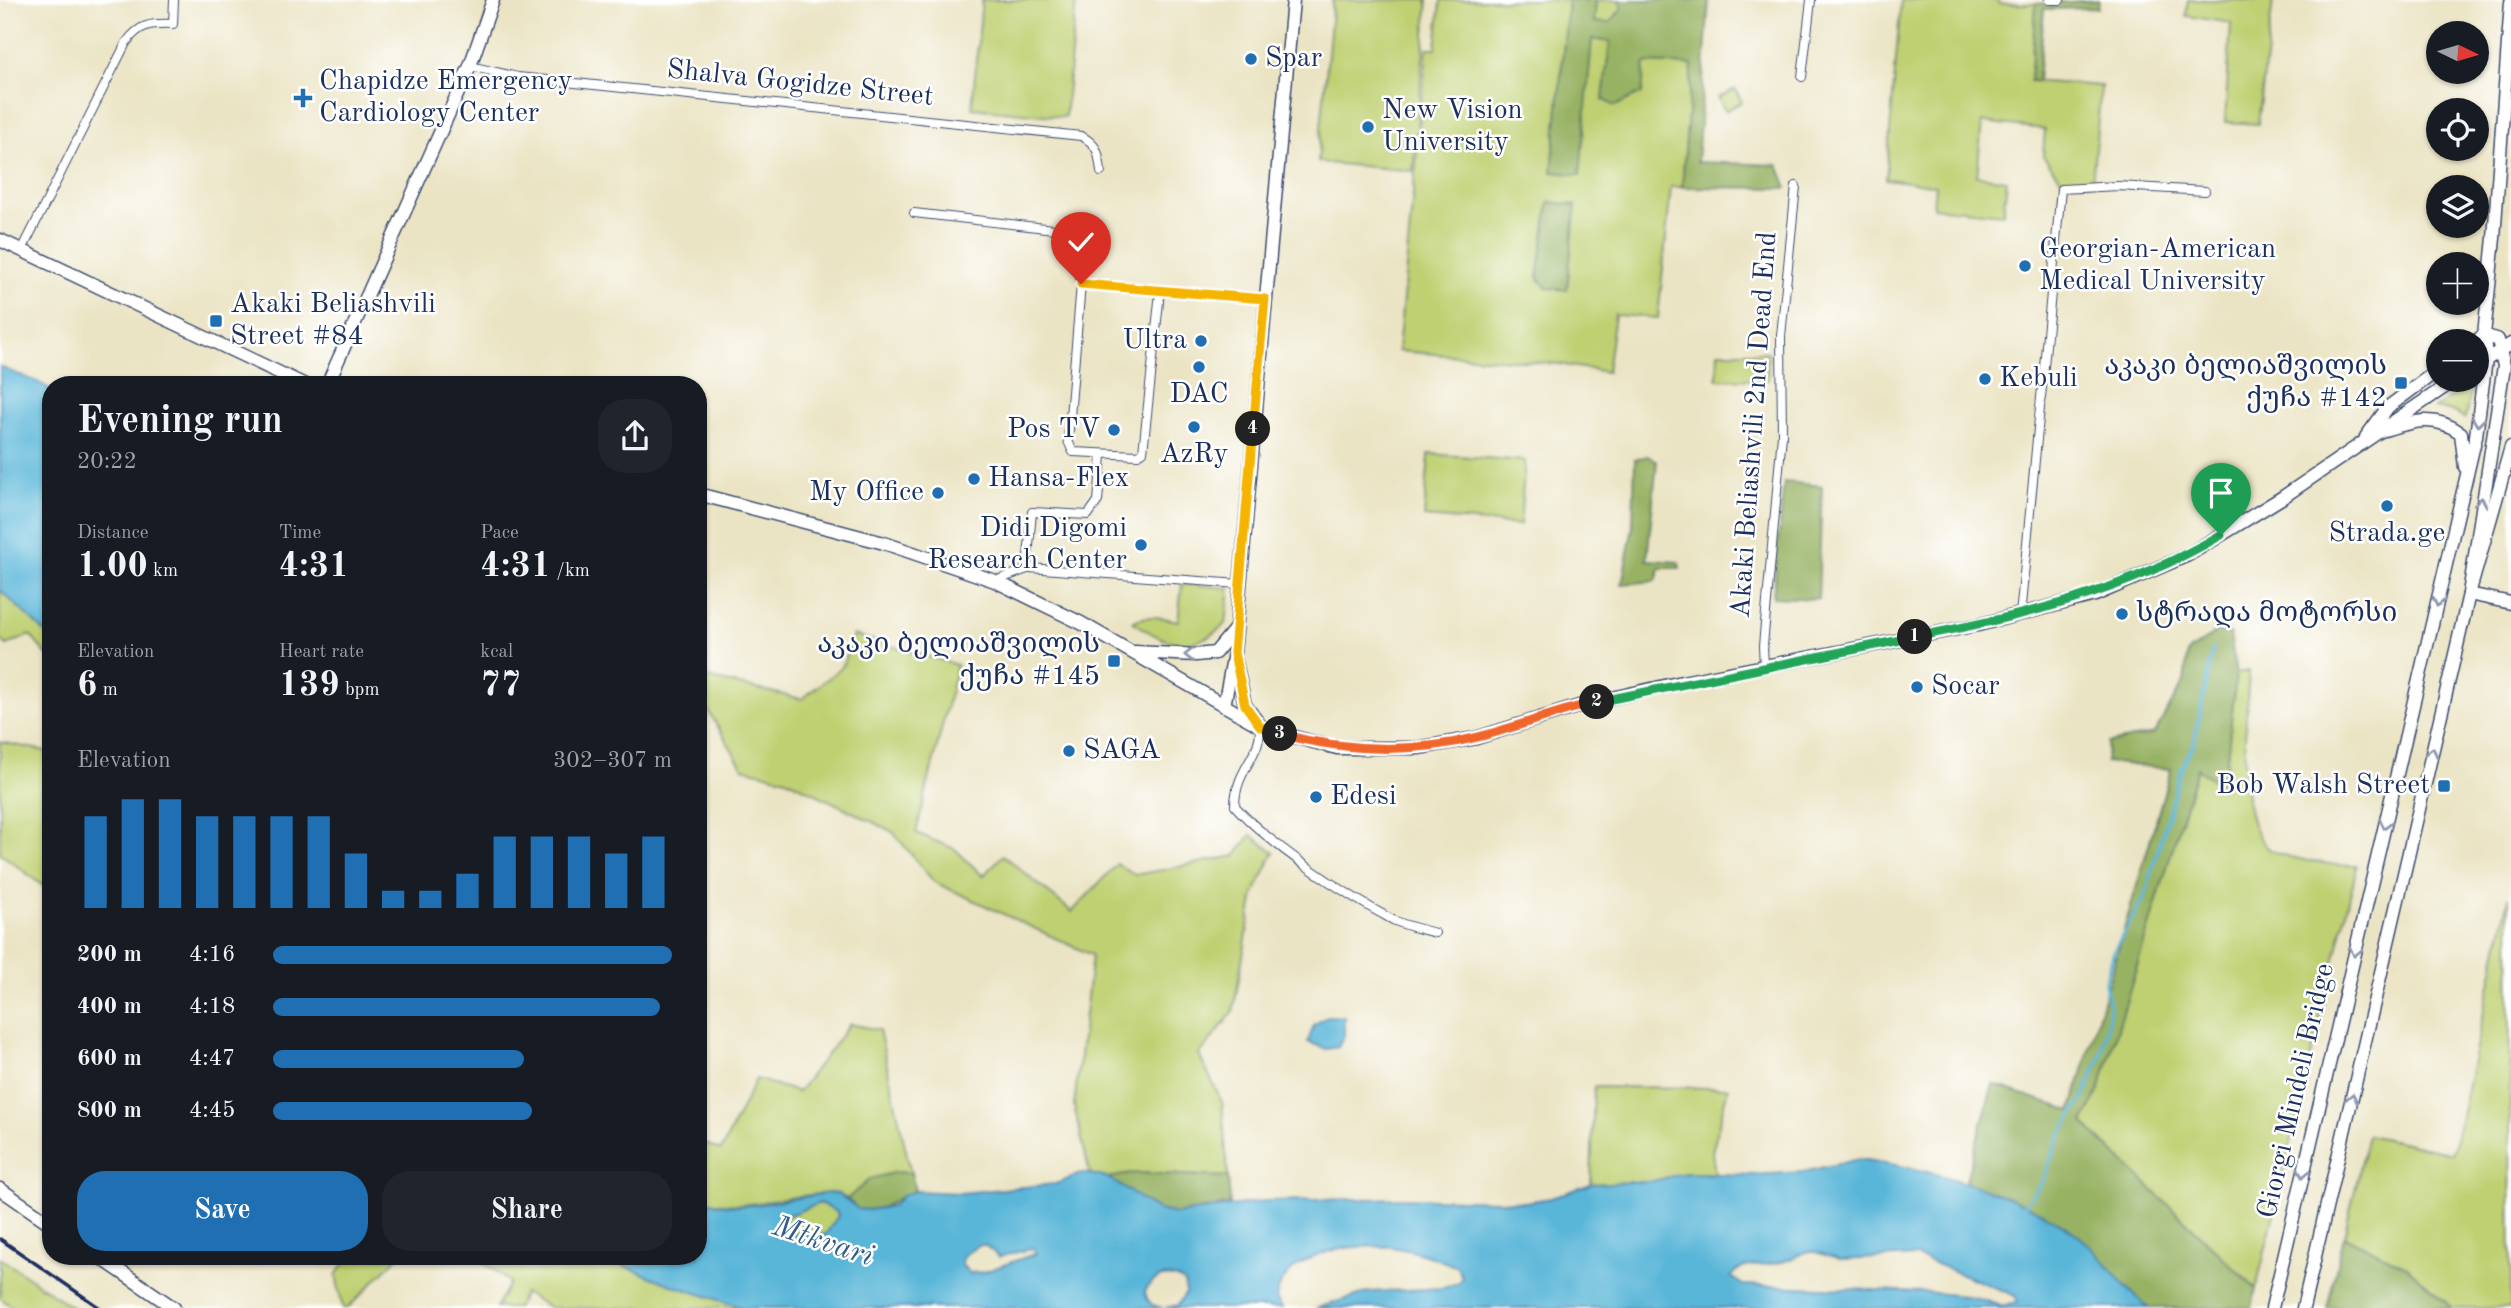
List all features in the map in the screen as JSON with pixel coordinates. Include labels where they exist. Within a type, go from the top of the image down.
[{"type":"main road","points":[[331,376],[470,66],[493,0]]},
{"type":"main road","points":[[1224,706],[1234,653],[1293,0]]},
{"type":"main road","points":[[2481,329],[2503,130],[2511,2]]},
{"type":"main road","points":[[2503,130],[2511,115]]},
{"type":"main road","points":[[0,240],[285,376]]},
{"type":"main road","points":[[2489,339],[2498,340],[2507,347]]},
{"type":"main road","points":[[2489,358],[2507,347]]},
{"type":"main road","points":[[2469,594],[2507,347]]},
{"type":"main road","points":[[2364,440],[2388,407],[2426,378]]},
{"type":"main road","points":[[707,497],[884,543],[995,581],[1131,652],[1260,726],[1337,747],[1418,748],[1476,738],[1586,704],[2020,616],[2095,595],[2188,555],[2283,498],[2438,392]]},
{"type":"main road","points":[[2466,484],[2477,392]]},
{"type":"main road","points":[[2381,431],[2420,420],[2449,424],[2461,433],[2466,484]]},
{"type":"main road","points":[[2469,594],[2511,447]]},
{"type":"main road","name":"Giorgi Mindeli Bridge","points":[[2272,1308],[2466,484]]},
{"type":"main road","points":[[2469,594],[2511,603]]},
{"type":"main road","name":"Giorgi Mindeli Bridge","points":[[2303,1308],[2469,594]]},
{"type":"main road","points":[[1131,652],[1196,655],[1215,653],[1235,628]]},
{"type":"main road","points":[[1234,653],[1245,705],[1260,726]]},
{"type":"main road","points":[[0,1189],[42,1218]]},
{"type":"main road","points":[[111,1265],[174,1308]]},
{"type":"street","points":[[22,250],[126,43],[133,32],[145,24],[173,24],[174,0]]},
{"type":"street","points":[[1802,77],[1811,0]]},
{"type":"street","points":[[2050,0],[2060,0]]},
{"type":"street","name":"Shalva Gogidze Street","points":[[470,66],[518,77],[1081,136],[1092,141],[1098,150],[1101,172]]},
{"type":"street","name":"Akaki Beliashvili 2nd Dead End","points":[[1764,666],[1763,646],[1782,435],[1781,336],[1796,186]]},
{"type":"street","points":[[2020,616],[2061,189],[2118,186],[2206,191]]},
{"type":"street","points":[[914,213],[1063,230],[1075,237],[1081,284],[1068,445],[1073,452],[1102,456],[1138,456],[1146,446],[1160,292]]},
{"type":"street","points":[[1081,284],[1265,299]]},
{"type":"street","points":[[1027,568],[1032,512],[1088,515],[1098,501],[1102,456]]},
{"type":"street","points":[[995,581],[1027,568],[1239,584]]},
{"type":"street","points":[[1260,726],[1261,741],[1240,774],[1235,806],[1251,825],[1318,873],[1395,921],[1435,933]]},
{"type":"green space","points":[[982,0],[1076,0],[1065,117],[972,108]]},
{"type":"green space","points":[[1333,0],[1428,0],[1413,171],[1318,162]]},
{"type":"green space","points":[[1441,0],[1568,0],[1552,172],[1592,39],[1610,42],[1603,99],[1645,63],[1692,65],[1682,187],[1671,187],[1658,318],[1615,315],[1607,372],[1559,364],[1398,351],[1427,48],[1436,48]],"holes":[[[1549,202],[1576,206],[1538,278]]]},
{"type":"green space","points":[[1568,0],[1596,0],[1594,22],[1609,23],[1622,9],[1620,0],[1709,0],[1697,162],[1778,165],[1787,188],[1682,187],[1692,65],[1645,63],[1642,93],[1615,106],[1603,99],[1610,42],[1592,39],[1580,175],[1552,172]]},
{"type":"green space","points":[[1596,0],[1620,0],[1622,9],[1609,23],[1594,23]]},
{"type":"green space","points":[[1901,0],[1997,0],[1999,4],[2036,4],[2030,81],[2101,86],[2092,183],[2062,180],[2043,156],[2045,129],[1982,122],[1977,176],[2007,180],[2003,214],[1933,207],[1935,185],[1886,179]]},
{"type":"green space","points":[[2099,0],[2098,8],[2044,9],[2038,81],[2030,81],[2036,4]]},
{"type":"green space","points":[[2188,0],[2273,0],[2258,124],[2225,122],[2231,23],[2186,16]]},
{"type":"green space","points":[[1735,89],[1742,102],[1725,111],[1718,98]]},
{"type":"green space","points":[[1549,202],[1576,205],[1567,290],[1547,288],[1538,278]]},
{"type":"green space","points":[[1718,352],[1768,352],[1768,380],[1717,379]]},
{"type":"green space","points":[[2460,392],[2471,392],[2465,419],[2457,413],[2434,408]]},
{"type":"green space","points":[[1429,454],[1525,461],[1520,525],[1424,517]]},
{"type":"green space","points":[[1648,456],[1657,461],[1647,560],[1679,562],[1680,568],[1660,568],[1656,581],[1622,584],[1633,526],[1635,459]]},
{"type":"green space","points":[[1784,482],[1822,486],[1818,599],[1773,597]]},
{"type":"green space","points":[[1182,584],[1230,588],[1226,624],[1202,640],[1180,643],[1157,636],[1133,622],[1149,617],[1178,621]]},
{"type":"green space","points":[[0,590],[42,630],[42,649],[30,635],[7,645],[0,639]]},
{"type":"green space","points":[[2217,632],[2230,634],[2236,673],[2224,788],[2197,768],[2099,1091],[2083,1123],[2256,1289],[2252,1308],[2150,1308],[2131,1294],[2077,1235],[2028,1208],[1965,1184],[1993,1084],[2071,1111],[2171,769],[2106,762],[2108,743],[2154,734],[2184,682],[2188,652]]},
{"type":"green space","points":[[854,635],[957,665],[916,833],[955,849],[983,876],[1003,855],[1072,912],[1117,864],[1135,875],[1235,856],[1251,835],[1274,852],[1254,894],[1233,1012],[1199,1055],[1222,1102],[1228,1177],[1136,1173],[1108,1178],[1090,1174],[1074,1106],[1092,955],[934,882],[893,832],[786,779],[743,768],[707,709],[707,678],[802,699],[842,667]]},
{"type":"green space","points":[[2249,671],[2245,738],[2246,790],[2257,834],[2268,848],[2275,852],[2297,859],[2357,866],[2256,1289],[2083,1123],[2099,1091],[2197,768],[2224,787],[2236,673]]},
{"type":"green space","points":[[0,742],[42,750],[42,885],[0,853]]},
{"type":"green space","points":[[2509,897],[2511,1308],[2452,1308],[2407,1267],[2344,1236],[2368,1135],[2453,1153]]},
{"type":"green space","points":[[850,1024],[879,1030],[911,1173],[892,1173],[876,1178],[847,1199],[818,1194],[758,1203],[717,1203],[707,1200],[707,1144],[721,1151],[756,1079],[798,1092]]},
{"type":"green space","points":[[1594,1087],[1728,1088],[1712,1152],[1715,1173],[1685,1173],[1653,1181],[1591,1184]]},
{"type":"green space","points":[[896,1172],[911,1173],[915,1191],[882,1207],[868,1210],[858,1209],[847,1199],[870,1179]]},
{"type":"green space","points":[[1136,1173],[1228,1177],[1230,1204],[1176,1214],[1158,1210],[1108,1178]]},
{"type":"green space","points":[[820,1203],[837,1211],[838,1216],[825,1235],[787,1234],[782,1222],[786,1216]]},
{"type":"green space","points":[[2344,1236],[2407,1267],[2452,1308],[2327,1308]]},
{"type":"green space","points":[[0,1258],[73,1308],[14,1308],[0,1298]]},
{"type":"green space","points":[[343,1265],[390,1265],[348,1308],[343,1308],[336,1275]]},
{"type":"green space","points":[[487,1265],[622,1265],[669,1284],[744,1308],[551,1308],[524,1293],[517,1308],[496,1308],[510,1282]]},
{"type":"water","points":[[0,366],[42,385],[42,630],[0,590]]},
{"type":"water","points":[[1328,1016],[1344,1017],[1344,1036],[1338,1047],[1326,1049],[1308,1042],[1314,1025]]},
{"type":"water","name":"Mtkvari","points":[[1859,1159],[1913,1169],[1973,1185],[2031,1208],[2079,1236],[2150,1308],[1316,1308],[1369,1292],[1441,1288],[1458,1283],[1462,1277],[1457,1267],[1433,1258],[1399,1248],[1375,1246],[1340,1249],[1322,1254],[1292,1270],[1282,1282],[1276,1298],[1282,1308],[1165,1308],[1178,1305],[1186,1292],[1184,1282],[1167,1276],[1157,1279],[1145,1291],[1151,1303],[1163,1308],[744,1308],[669,1284],[622,1265],[707,1265],[707,1201],[730,1205],[764,1204],[829,1193],[839,1194],[858,1209],[868,1210],[892,1206],[903,1195],[915,1191],[960,1193],[1056,1184],[1082,1173],[1108,1178],[1158,1210],[1176,1214],[1264,1201],[1406,1198],[1525,1202],[1551,1198],[1591,1184],[1653,1181],[1685,1173],[1751,1175],[1803,1172]],"holes":[[[820,1203],[837,1212],[838,1216],[825,1235],[787,1234],[782,1222],[786,1216]],[[979,1245],[985,1245],[999,1257],[1032,1248],[1037,1253],[984,1272],[969,1273],[961,1264],[963,1256]],[[1812,1251],[1841,1260],[1916,1256],[2011,1294],[2016,1297],[2018,1303],[2001,1306],[1974,1297],[1926,1292],[1743,1285],[1731,1277],[1741,1269],[1779,1263]]]},
{"type":"waterway","points":[[2024,1206],[2042,1182],[2060,1135],[2083,1099],[2101,1055],[2110,1011],[2105,982],[2115,949],[2145,896],[2181,769],[2194,743],[2213,649]]},
{"type":"railway","points":[[0,1239],[100,1308]]},
{"type":"place","name":"Spar","points":[[1251,59]]},
{"type":"place","name":"Chapidze Emergency Cardiology Center","points":[[303,98]]},
{"type":"place","name":"New Vision University","points":[[1368,127]]},
{"type":"place","name":"Georgian-American Medical University","points":[[2025,266]]},
{"type":"place","name":"Akaki Beliashvili Street #84","points":[[216,321]]},
{"type":"place","name":"Ultra","points":[[1201,341]]},
{"type":"place","name":"DAC","points":[[1199,367]]},
{"type":"place","name":"Kebuli","points":[[1985,379]]},
{"type":"place","name":"აკაკი ბელიაშვილის ქუჩა #142","points":[[2401,383]]},
{"type":"place","name":"AzRy","points":[[1194,427]]},
{"type":"place","name":"Pos TV","points":[[1114,430]]},
{"type":"place","name":"Hansa-Flex","points":[[974,479]]},
{"type":"place","name":"My Office","points":[[938,493]]},
{"type":"place","name":"Strada.ge","points":[[2387,506]]},
{"type":"place","name":"Didi Digomi Research Center","points":[[1141,545]]},
{"type":"place","name":"სტრადა მოტორსი","points":[[2122,614]]},
{"type":"place","name":"აკაკი ბელიაშვილის ქუჩა #145","points":[[1114,661]]},
{"type":"place","name":"Socar","points":[[1917,687]]},
{"type":"place","name":"SAGA","points":[[1069,751]]},
{"type":"place","name":"Bob Walsh Street","points":[[2444,786]]},
{"type":"place","name":"Edesi","points":[[1316,797]]},
{"type":"route","points":[[1081,284],[1265,299],[1234,653],[1245,705],[1260,726],[1313,743],[1356,749],[1418,748],[1476,738],[1586,704],[1682,682],[2020,616],[2095,595],[2188,555],[2221,535]]}]
